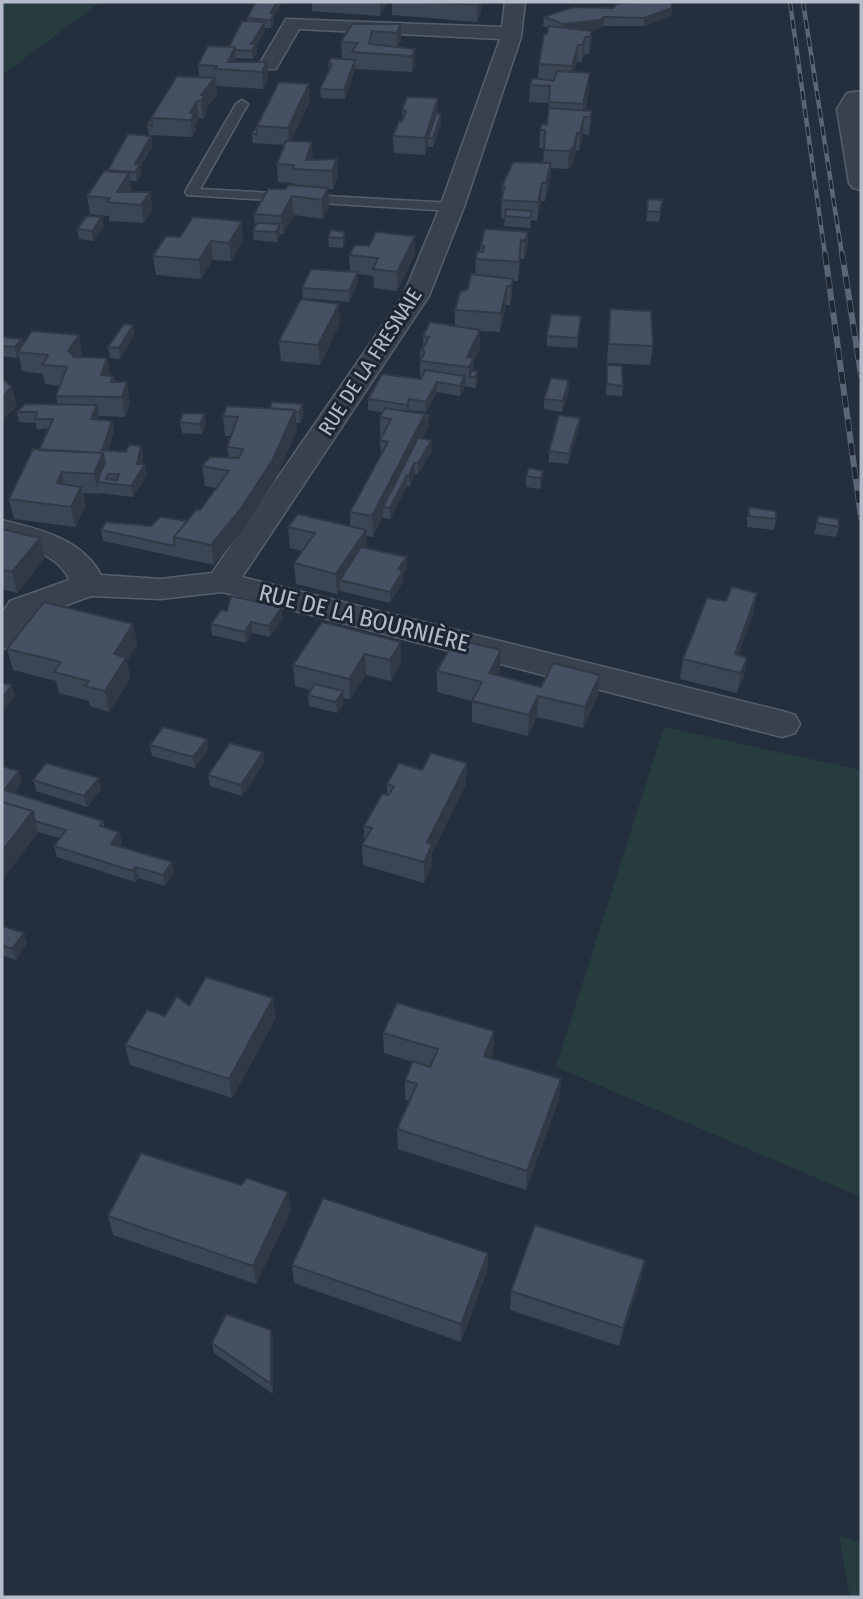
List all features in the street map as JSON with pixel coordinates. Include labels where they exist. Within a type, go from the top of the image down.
[{"type":"street","name":"RUE DE LA FRESNAIE","points":[[222,582],[416,296],[452,207],[512,34],[515,2]]},
{"type":"street","points":[[269,65],[293,23],[512,34]]},
{"type":"street","points":[[861,98],[855,98],[848,109],[861,183]]},
{"type":"street","points":[[2,530],[54,545],[85,574],[88,585],[22,609],[2,638]]},
{"type":"street","name":"RUE DE LA BOURNIÈRE","points":[[88,585],[160,589],[222,582],[782,724]]},
{"type":"lane","points":[[242,104],[192,192],[452,207]]},
{"type":"green space","points":[[2,2],[100,2],[2,75]]},
{"type":"green space","points":[[664,727],[861,770],[861,1197],[556,1067]]},
{"type":"green space","points":[[839,1535],[861,1543],[861,1597],[850,1597]]},
{"type":"building","points":[[256,2],[277,2],[270,13],[274,14],[271,20],[247,18]]},
{"type":"building","points":[[427,2],[479,2],[477,5]]},
{"type":"building","points":[[671,2],[672,8],[644,18],[604,17],[600,20],[563,24],[544,17],[573,7],[613,8],[617,4]]},
{"type":"building","points":[[242,21],[265,22],[251,44],[256,44],[252,51],[229,47]]},
{"type":"building","points":[[352,24],[401,24],[397,33],[372,31],[369,44],[415,49],[412,56],[352,52],[358,43],[341,42]]},
{"type":"building","points":[[549,26],[592,31],[590,37],[585,37],[583,45],[578,45],[572,66],[539,64],[544,34],[547,34]]},
{"type":"building","points":[[208,46],[235,47],[228,62],[267,62],[262,72],[215,69],[217,66],[198,65]]},
{"type":"building","points":[[331,58],[355,60],[344,90],[320,89],[332,64],[328,64]]},
{"type":"building","points":[[557,71],[590,73],[583,104],[549,102],[550,86],[530,85],[532,78],[554,81]]},
{"type":"building","points":[[177,76],[215,78],[190,113],[194,114],[191,120],[151,118]]},
{"type":"building","points":[[279,82],[309,84],[288,128],[257,126]]},
{"type":"building","points":[[407,97],[438,98],[425,138],[393,136],[406,111],[402,110]]},
{"type":"building","points":[[549,108],[592,111],[590,117],[584,117],[580,133],[577,133],[574,146],[569,151],[544,150],[545,130],[540,130],[542,124],[547,125]]},
{"type":"building","points":[[436,114],[441,114],[433,138],[428,138]]},
{"type":"building","points":[[128,134],[151,136],[135,164],[140,164],[135,172],[108,170]]},
{"type":"building","points":[[286,141],[312,142],[306,160],[337,159],[332,171],[293,169],[294,165],[277,164]]},
{"type":"building","points":[[513,162],[551,163],[546,183],[542,183],[538,202],[501,200],[505,187],[502,186]]},
{"type":"building","points":[[104,171],[129,173],[117,192],[150,192],[141,205],[107,202],[110,198],[87,196]]},
{"type":"building","points":[[289,185],[328,188],[322,200],[292,196],[281,216],[254,214],[268,189],[285,189]]},
{"type":"building","points":[[648,199],[663,200],[660,212],[647,211]]},
{"type":"building","points":[[506,209],[532,211],[530,218],[505,216]]},
{"type":"building","points":[[87,216],[102,217],[92,231],[77,229]]},
{"type":"building","points":[[193,217],[242,221],[229,243],[211,241],[199,260],[153,256],[166,236],[180,237]]},
{"type":"building","points":[[257,223],[280,224],[276,232],[253,231]]},
{"type":"building","points":[[485,229],[528,232],[525,241],[521,240],[519,262],[476,259],[477,251],[483,252],[484,246],[481,245]]},
{"type":"building","points":[[331,230],[345,232],[343,238],[328,237]]},
{"type":"building","points":[[376,232],[415,236],[397,272],[373,269],[378,258],[349,255],[355,245],[369,246]]},
{"type":"building","points":[[311,269],[358,272],[349,291],[302,288]]},
{"type":"building","points":[[471,274],[513,279],[511,286],[507,286],[501,313],[455,310],[460,292],[468,289]]},
{"type":"building","points":[[301,299],[339,304],[318,345],[279,341]]},
{"type":"building","points":[[610,309],[651,311],[653,346],[609,344]]},
{"type":"building","points":[[551,314],[581,316],[578,338],[547,336]]},
{"type":"building","points":[[430,322],[480,330],[467,357],[474,358],[469,367],[420,361],[429,337],[423,336]]},
{"type":"building","points":[[124,324],[133,325],[119,348],[108,347]]},
{"type":"building","points":[[32,331],[79,335],[68,351],[74,357],[107,358],[101,375],[113,376],[111,382],[127,382],[122,397],[56,396],[67,367],[42,365],[48,355],[18,352]]},
{"type":"building","points":[[2,337],[22,339],[15,347],[2,346]]},
{"type":"building","points":[[607,365],[622,366],[623,386],[607,384]]},
{"type":"building","points":[[425,370],[465,376],[460,386],[437,382],[426,402],[409,399],[407,405],[368,399],[382,374],[421,379]]},
{"type":"building","points":[[472,371],[478,371],[475,377],[469,377]]},
{"type":"building","points":[[551,378],[569,380],[563,401],[544,399]]},
{"type":"building","points":[[2,381],[12,387],[2,397]]},
{"type":"building","points":[[272,402],[303,404],[299,412],[296,412],[270,408]]},
{"type":"building","points":[[25,404],[97,405],[91,419],[112,421],[102,450],[126,452],[129,445],[141,446],[137,464],[145,464],[131,486],[97,482],[105,462],[103,453],[39,450],[53,419],[35,419],[37,412],[17,412]],"holes":[[[108,474],[119,474],[117,480],[106,479]]]},
{"type":"building","points":[[227,406],[295,410],[273,459],[240,510],[211,545],[174,537],[196,510],[200,510],[229,471],[202,466],[210,457],[239,458],[243,449],[227,447],[238,417],[223,416]]},
{"type":"building","points":[[385,408],[425,414],[372,516],[350,512],[388,442],[380,440],[391,419],[380,417]]},
{"type":"building","points":[[183,413],[205,414],[200,424],[180,422]]},
{"type":"building","points":[[559,415],[580,418],[569,454],[549,451]]},
{"type":"building","points":[[418,438],[432,440],[418,463],[414,463],[390,508],[383,507]]},
{"type":"building","points":[[33,449],[103,453],[94,474],[62,472],[57,483],[81,487],[71,507],[9,499]]},
{"type":"building","points":[[529,468],[543,471],[540,478],[526,476]]},
{"type":"building","points":[[749,507],[776,511],[776,519],[749,516]]},
{"type":"building","points":[[298,514],[366,530],[336,574],[294,563],[315,533],[288,527]]},
{"type":"building","points":[[818,516],[838,519],[839,527],[817,523]]},
{"type":"building","points":[[160,517],[187,521],[174,537],[175,546],[101,530],[106,522],[151,526]]},
{"type":"building","points":[[2,529],[40,538],[12,572],[2,570]]},
{"type":"building","points":[[361,547],[407,557],[398,569],[403,571],[390,592],[340,580]]},
{"type":"building","points":[[732,587],[757,593],[735,654],[747,658],[741,673],[683,659],[707,598],[726,601]]},
{"type":"building","points":[[231,596],[282,607],[269,626],[251,622],[245,632],[211,624],[221,610],[227,611]]},
{"type":"building","points":[[44,602],[133,624],[114,654],[126,658],[105,691],[85,686],[89,681],[54,672],[61,662],[7,649]]},
{"type":"building","points":[[322,622],[401,642],[390,660],[365,654],[349,679],[293,665]]},
{"type":"building","points":[[455,639],[501,650],[489,673],[541,687],[553,663],[600,675],[585,707],[538,696],[529,715],[472,701],[482,682],[437,671]]},
{"type":"building","points":[[2,683],[12,685],[2,698]]},
{"type":"building","points":[[314,684],[343,691],[336,702],[308,695]]},
{"type":"building","points":[[163,727],[207,739],[193,757],[150,745]]},
{"type":"building","points":[[230,743],[263,752],[241,785],[208,775]]},
{"type":"building","points":[[431,753],[467,763],[427,842],[432,845],[424,862],[362,845],[372,828],[364,826],[382,794],[388,795],[394,787],[387,784],[399,763],[422,770]]},
{"type":"building","points":[[46,763],[99,778],[84,796],[33,780]]},
{"type":"building","points":[[2,766],[19,771],[4,790],[103,821],[100,826],[119,832],[111,844],[172,862],[163,875],[136,867],[133,871],[54,846],[66,830],[35,821],[33,811],[2,802]]},
{"type":"building","points":[[2,802],[33,811],[2,851]]},
{"type":"building","points":[[3,926],[24,933],[12,949],[2,945]]},
{"type":"building","points":[[206,977],[273,998],[229,1079],[125,1045],[147,1010],[165,1016],[177,996],[189,1006]]},
{"type":"building","points":[[397,1003],[494,1031],[484,1056],[561,1079],[527,1171],[397,1129],[417,1084],[405,1080],[413,1061],[430,1067],[438,1049],[383,1033]]},
{"type":"building","points":[[141,1153],[241,1185],[247,1178],[288,1192],[253,1266],[108,1216]]},
{"type":"building","points":[[323,1198],[488,1253],[461,1324],[292,1265]]},
{"type":"building","points":[[535,1225],[645,1260],[623,1328],[511,1291]]},
{"type":"building","points":[[226,1314],[271,1330],[271,1384],[212,1343]]},
{"type":"railway","points":[[790,2],[825,255]]},
{"type":"railway","points":[[803,2],[842,255]]},
{"type":"railway","points":[[825,253],[861,517]]},
{"type":"railway","points":[[842,253],[861,375]]}]
